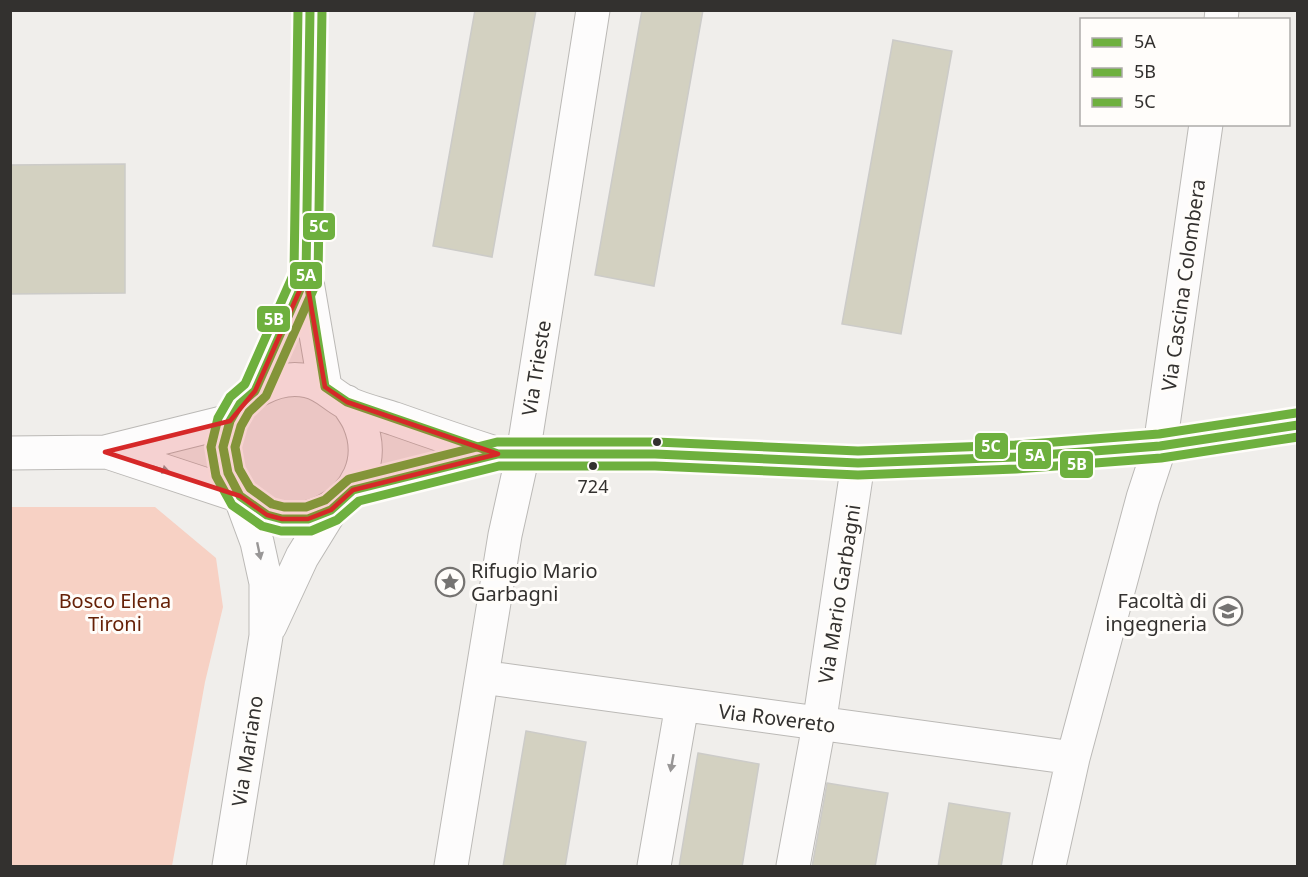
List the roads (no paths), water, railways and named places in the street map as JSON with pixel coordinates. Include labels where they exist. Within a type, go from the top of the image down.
[{"type":"street","points":[[310,10],[306,276],[336,394],[359,422],[365,445],[363,468],[342,500]]},
{"type":"street","name":"Via Trieste","points":[[451,867],[505,534],[510,454],[593,10]]},
{"type":"street","name":"Via Cascina Colombera","points":[[1049,867],[1073,758],[1143,498],[1160,446],[1206,126]]},
{"type":"street","points":[[255,391],[306,276]]},
{"type":"street","points":[[510,454],[336,394],[308,381],[290,379],[271,383],[255,391],[240,404],[230,421],[224,447],[228,473],[240,496],[252,507],[267,515],[282,519],[308,519],[342,500],[510,454],[655,454],[858,464],[1016,457],[1160,446],[1298,425]]},
{"type":"street","points":[[10,453],[105,452],[230,421]]},
{"type":"street","points":[[105,452],[240,496]]},
{"type":"street","name":"Via Mario Garbagni","points":[[793,867],[819,725],[858,464]]},
{"type":"street","name":"Via Mariano","points":[[229,867],[266,636],[266,583],[257,542],[240,496]]},
{"type":"street","name":"Via Mariano","points":[[266,636],[302,557],[342,500]]},
{"type":"street","name":"Via Rovereto","points":[[482,677],[1073,758]]},
{"type":"street","points":[[654,867],[681,705]]},
{"type":"place","name":"724","points":[[593,466]]},
{"type":"place","name":"Rifugio Mario Garbagni","points":[[450,582]]},
{"type":"place","name":"Facoltà di ingegneria","points":[[1228,611]]},
{"type":"park label","name":"Bosco Elena Tironi","points":[[115,612]]}]
